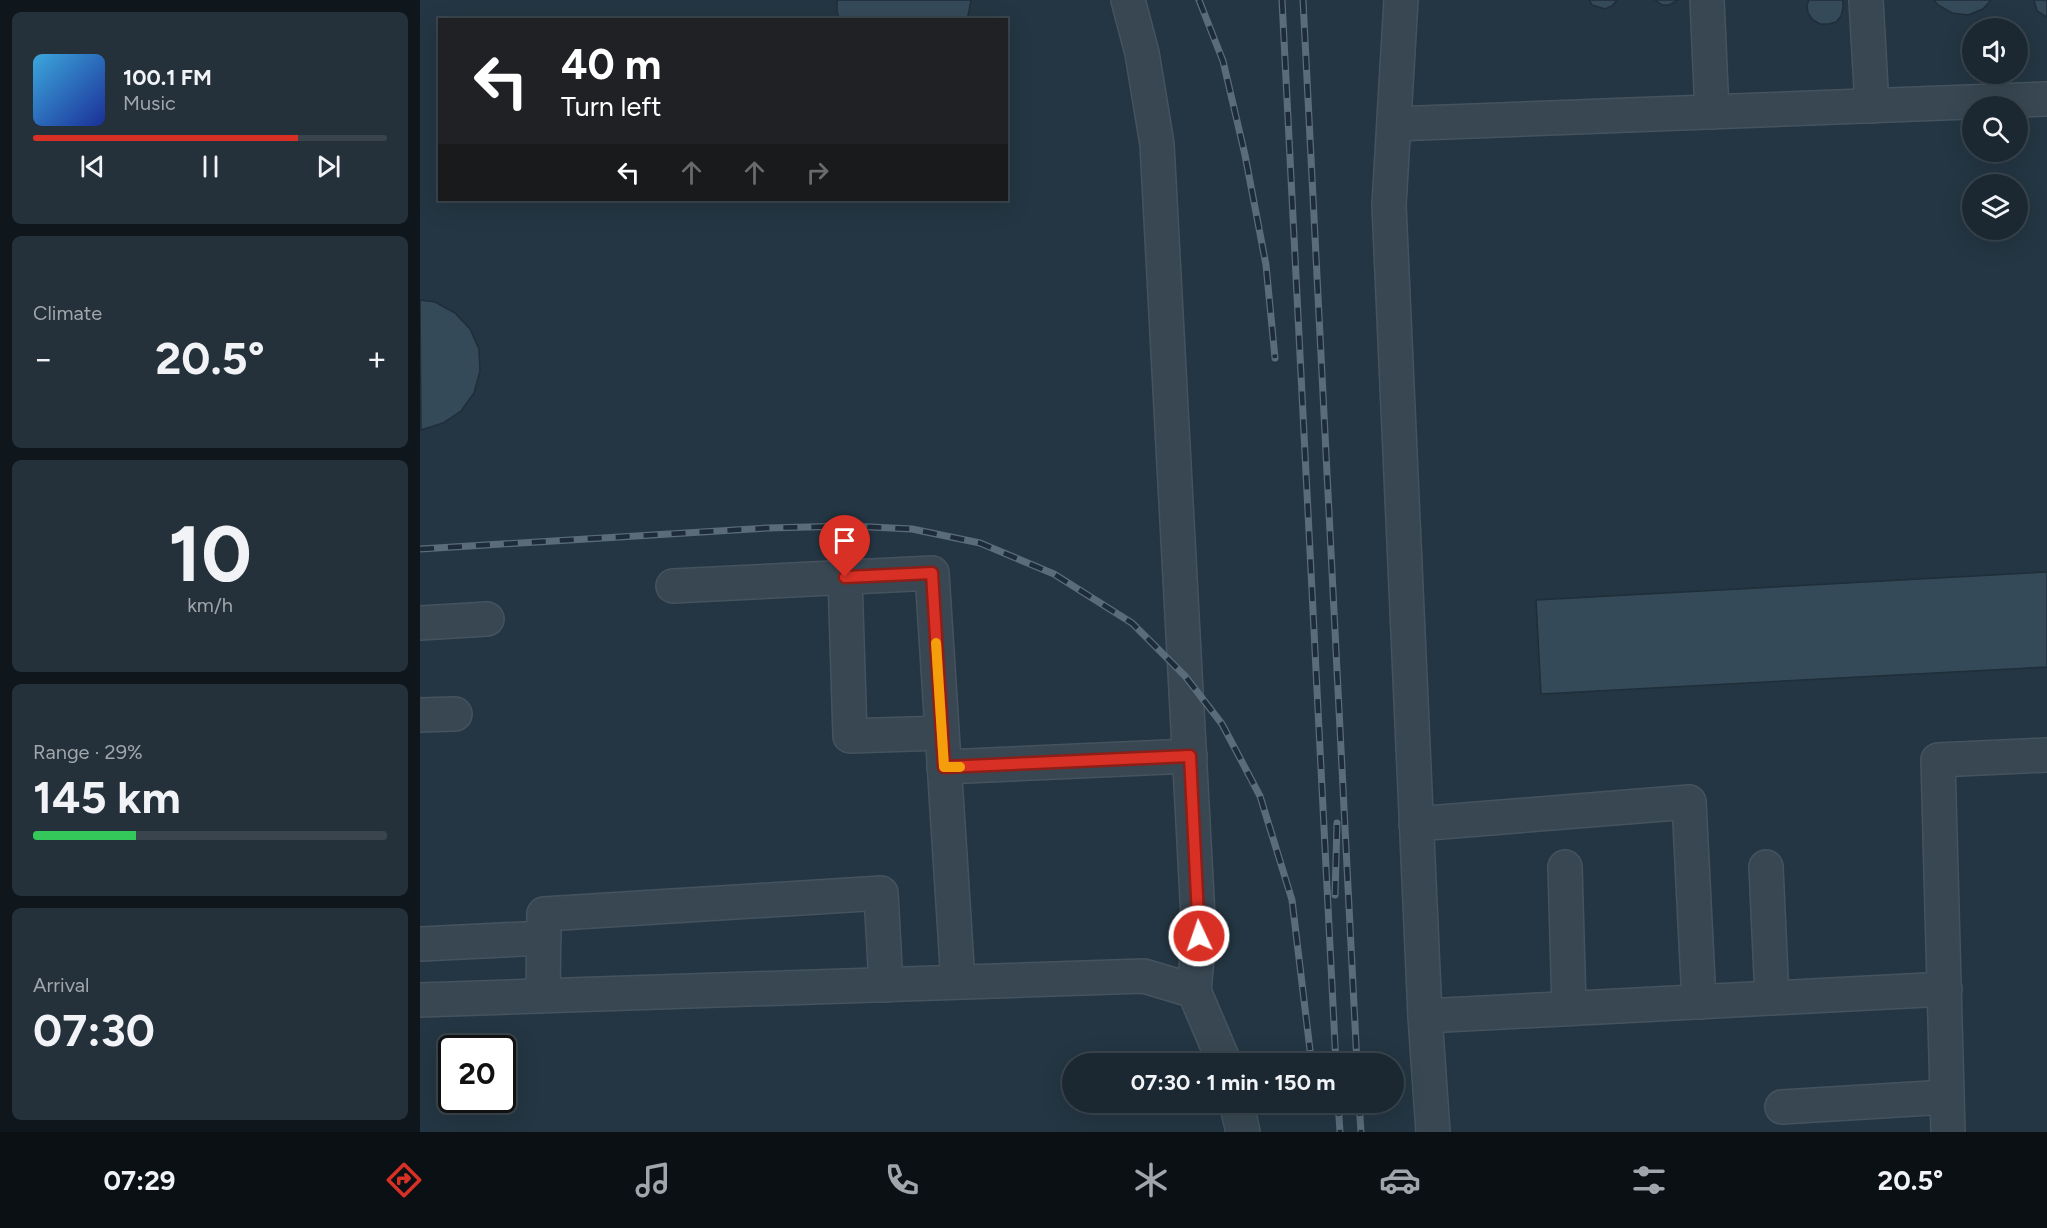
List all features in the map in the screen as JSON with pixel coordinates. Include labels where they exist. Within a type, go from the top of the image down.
[{"type":"lane","points":[[1128,0],[1142,53],[1157,144],[1199,936],[1194,991],[1220,1053]]},
{"type":"lane","points":[[1401,0],[1389,205],[1425,1016],[1433,1132]]},
{"type":"lane","points":[[1707,0],[1712,112]]},
{"type":"lane","points":[[1866,0],[1872,106]]},
{"type":"lane","points":[[1394,124],[2047,99]]},
{"type":"lane","points":[[673,586],[932,573],[958,982]]},
{"type":"lane","points":[[845,577],[850,736],[942,733]]},
{"type":"lane","points":[[420,623],[487,619]]},
{"type":"lane","points":[[420,715],[455,714]]},
{"type":"lane","points":[[1948,1132],[1938,760],[2047,755]]},
{"type":"lane","points":[[944,767],[1190,756]]},
{"type":"lane","points":[[1416,824],[1689,802],[1700,1002]]},
{"type":"lane","points":[[1565,867],[1569,1008]]},
{"type":"lane","points":[[1766,867],[1772,998]]},
{"type":"lane","points":[[543,996],[544,914],[881,893],[886,985]]},
{"type":"lane","points":[[420,944],[544,938]]},
{"type":"lane","points":[[420,1000],[1144,976],[1194,991]]},
{"type":"lane","points":[[1425,1016],[1945,989]]},
{"type":"lane","points":[[1782,1107],[1947,1097]]},
{"type":"lane","points":[[1239,1113],[1243,1132]]},
{"type":"building","points":[[837,0],[971,0],[967,18],[839,18]]},
{"type":"building","points":[[1589,0],[1617,0],[1605,9],[1592,5]]},
{"type":"building","points":[[1655,0],[1678,0],[1669,5],[1662,5]]},
{"type":"building","points":[[1809,0],[1843,0],[1841,16],[1836,22],[1820,24],[1808,13]]},
{"type":"building","points":[[1934,0],[1991,0],[1983,9],[1968,15],[1952,13]]},
{"type":"building","points":[[2034,0],[2047,0],[2047,17],[2037,11]]},
{"type":"building","points":[[420,300],[435,302],[455,313],[470,329],[479,349],[480,371],[474,393],[461,411],[443,423],[421,430]]},
{"type":"building","points":[[2047,572],[2047,667],[1541,694],[1536,600]]},
{"type":"railway","points":[[1199,0],[1223,61],[1245,155],[1266,265],[1275,358]]},
{"type":"railway","points":[[1282,0],[1335,1053]]},
{"type":"railway","points":[[1303,0],[1356,1053]]},
{"type":"railway","points":[[420,549],[767,528],[850,526],[912,529],[980,543],[1054,574],[1132,623],[1185,676],[1222,724],[1260,796],[1292,900],[1310,1050]]},
{"type":"railway","points":[[1335,895],[1337,823]]},
{"type":"railway","points":[[1339,1113],[1340,1132]]},
{"type":"railway","points":[[1360,1113],[1361,1132]]},
{"type":"slow traffic","points":[[936,643],[944,767],[960,767]]},
{"type":"route","points":[[845,577],[932,573],[944,767],[1190,756],[1199,936]]}]
